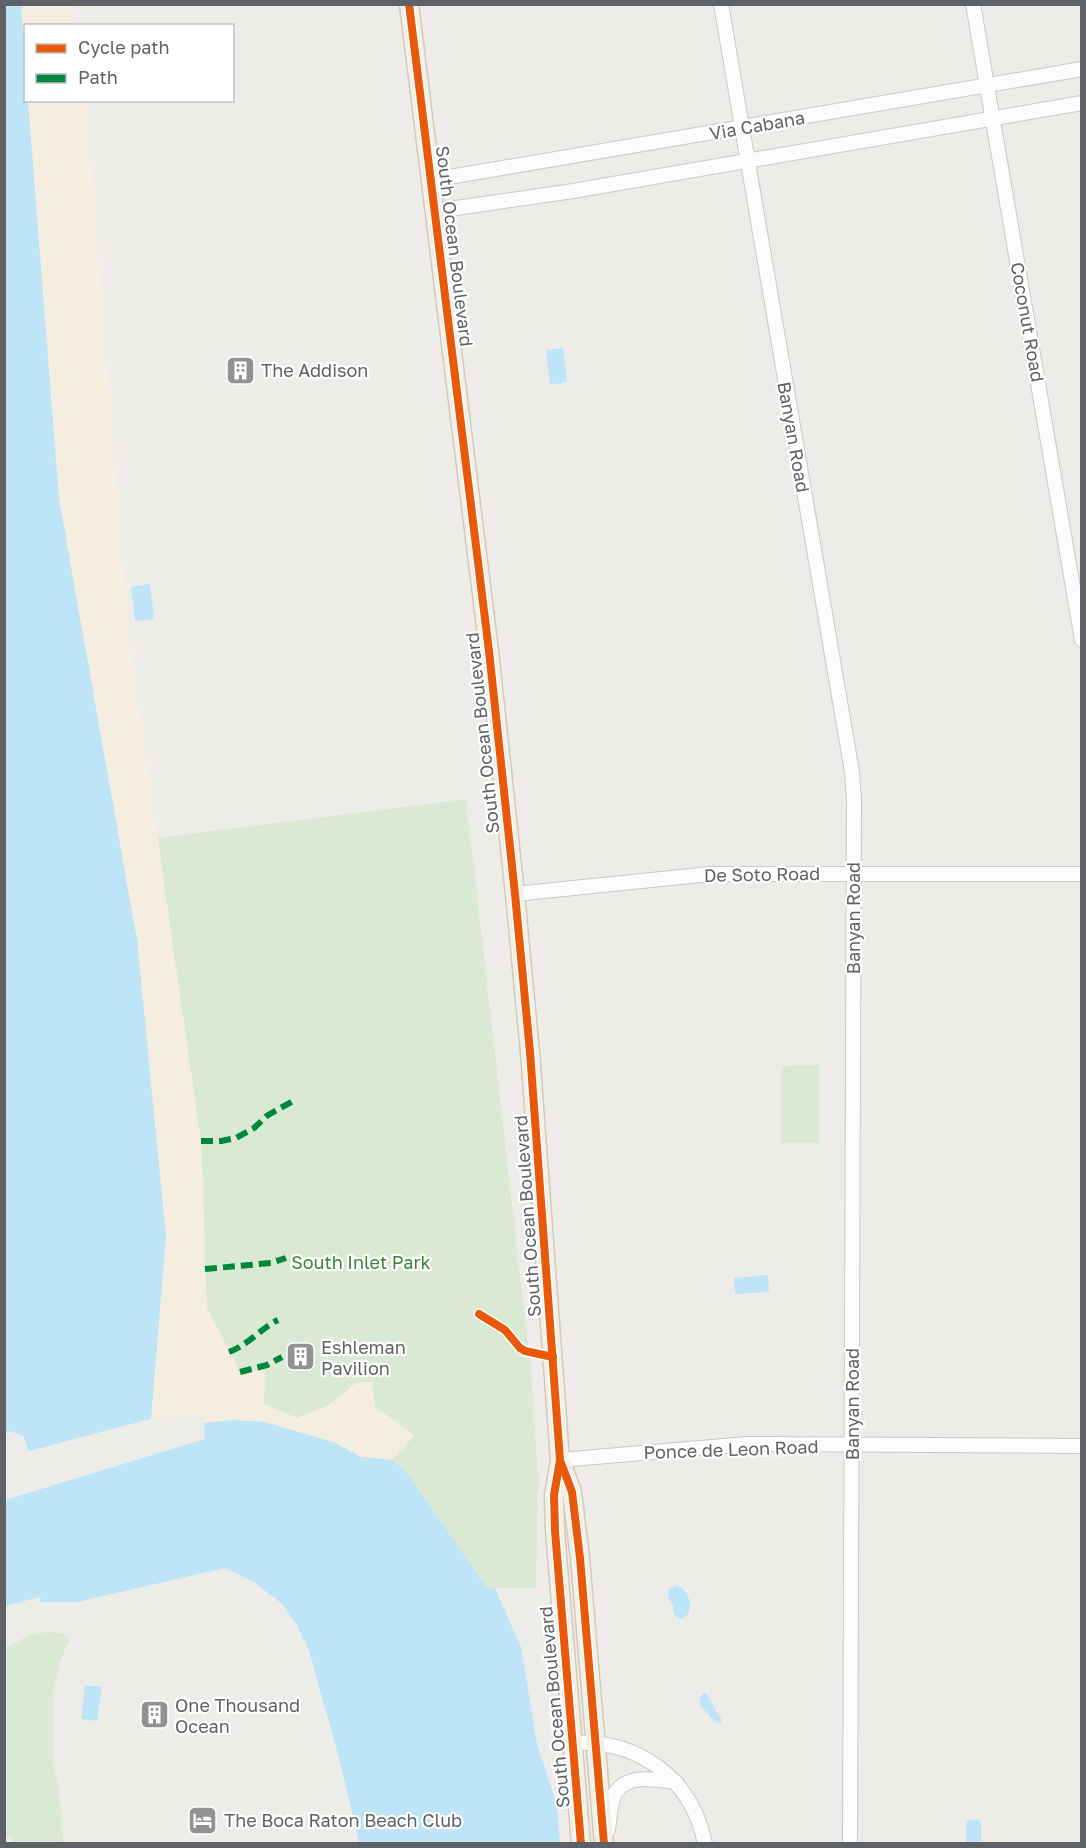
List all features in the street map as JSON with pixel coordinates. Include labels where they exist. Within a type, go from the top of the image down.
[{"type":"main road","name":"South Ocean Boulevard","points":[[409,4],[489,651],[530,1052],[560,1460],[554,1495],[555,1531],[581,1844]]},
{"type":"main road","name":"South Ocean Boulevard","points":[[560,1460],[572,1492],[604,1844]]},
{"type":"street","name":"Banyan Road","points":[[721,4],[852,772],[854,800],[850,1844]]},
{"type":"street","name":"Coconut Road","points":[[973,4],[1082,640]]},
{"type":"street","name":"Via Cabana","points":[[432,180],[1082,69]]},
{"type":"street","name":"Via Cabana","points":[[436,211],[573,191],[1082,103]]},
{"type":"street","name":"De Soto Road","points":[[515,894],[693,875],[1082,874]]},
{"type":"street","name":"Ponce de Leon Road","points":[[560,1460],[711,1446],[1082,1446]]},
{"type":"street","points":[[572,1743],[595,1742],[615,1746],[656,1765],[676,1782],[693,1807],[700,1821],[705,1844]]},
{"type":"street","points":[[604,1844],[612,1801],[619,1789],[626,1784],[643,1779],[676,1782]]},
{"type":"green space","name":"South Inlet Park","points":[[466,799],[531,1372],[538,1476],[536,1588],[487,1588],[407,1473],[264,1422],[207,1308],[201,1141],[158,838]]},
{"type":"green space","points":[[819,1065],[819,1143],[782,1143],[782,1066]]},
{"type":"green space","points":[[48,1632],[63,1634],[69,1640],[59,1664],[53,1697],[53,1757],[61,1808],[63,1843],[12,1843],[11,1837],[4,1836],[5,1649],[29,1635]]},
{"type":"sand","points":[[74,4],[77,24],[24,24],[24,102],[86,102],[129,640],[201,1141],[207,1308],[240,1371],[265,1370],[264,1404],[297,1418],[327,1406],[356,1383],[372,1381],[375,1407],[415,1435],[392,1460],[361,1457],[333,1442],[264,1422],[233,1420],[204,1423],[203,1415],[151,1419],[29,1452],[4,5]]},
{"type":"water","points":[[21,4],[24,102],[28,102],[59,499],[137,940],[166,1236],[151,1419],[29,1452],[23,1436],[5,1441],[4,5]]},
{"type":"water","points":[[563,348],[567,382],[550,385],[546,350]]},
{"type":"water","points":[[150,584],[154,619],[135,621],[131,587]]},
{"type":"water","points":[[768,1275],[769,1292],[735,1294],[734,1278]]},
{"type":"water","points":[[233,1420],[264,1422],[333,1442],[361,1457],[392,1460],[407,1473],[487,1588],[495,1588],[521,1647],[537,1744],[557,1806],[560,1843],[359,1843],[341,1765],[309,1651],[297,1625],[281,1603],[254,1582],[225,1568],[77,1602],[41,1602],[40,1597],[5,1606],[5,1485],[177,1436],[204,1423]]},
{"type":"water","points":[[677,1585],[684,1591],[690,1602],[688,1614],[682,1619],[673,1613],[673,1605],[668,1597],[669,1589]]},
{"type":"water","points":[[85,1685],[102,1687],[97,1721],[81,1719]]},
{"type":"water","points":[[703,1693],[708,1696],[721,1718],[721,1723],[715,1722],[701,1706],[699,1699]]},
{"type":"water","points":[[968,1820],[981,1822],[981,1843],[966,1843],[966,1822]]},
{"type":"pier","points":[[154,1418],[151,1421],[30,1455],[26,1453],[21,1439],[4,1444],[5,1433],[10,1431],[23,1436],[29,1451]]},
{"type":"pier","points":[[204,1420],[205,1439],[5,1500],[4,1482],[176,1433]]},
{"type":"marked path","points":[[201,1141],[236,1138],[254,1128],[268,1115],[295,1100]]},
{"type":"marked path","points":[[205,1269],[271,1263],[286,1258]]},
{"type":"marked path","points":[[229,1352],[278,1320]]},
{"type":"marked path","points":[[240,1372],[267,1365],[282,1357]]},
{"type":"cycle path","points":[[409,4],[489,651],[530,1052],[560,1460],[554,1495],[555,1531],[581,1844]]},
{"type":"cycle path","points":[[479,1314],[505,1330],[525,1351],[553,1357]]},
{"type":"cycle path","points":[[560,1460],[572,1492],[580,1558],[604,1844]]},
{"type":"place","name":"The Addison","points":[[240,370]]},
{"type":"place","name":"Eshleman Pavilion","points":[[300,1357]]},
{"type":"place","name":"One Thousand Ocean","points":[[154,1715]]},
{"type":"place","name":"The Boca Raton Beach Club","points":[[203,1820]]}]
